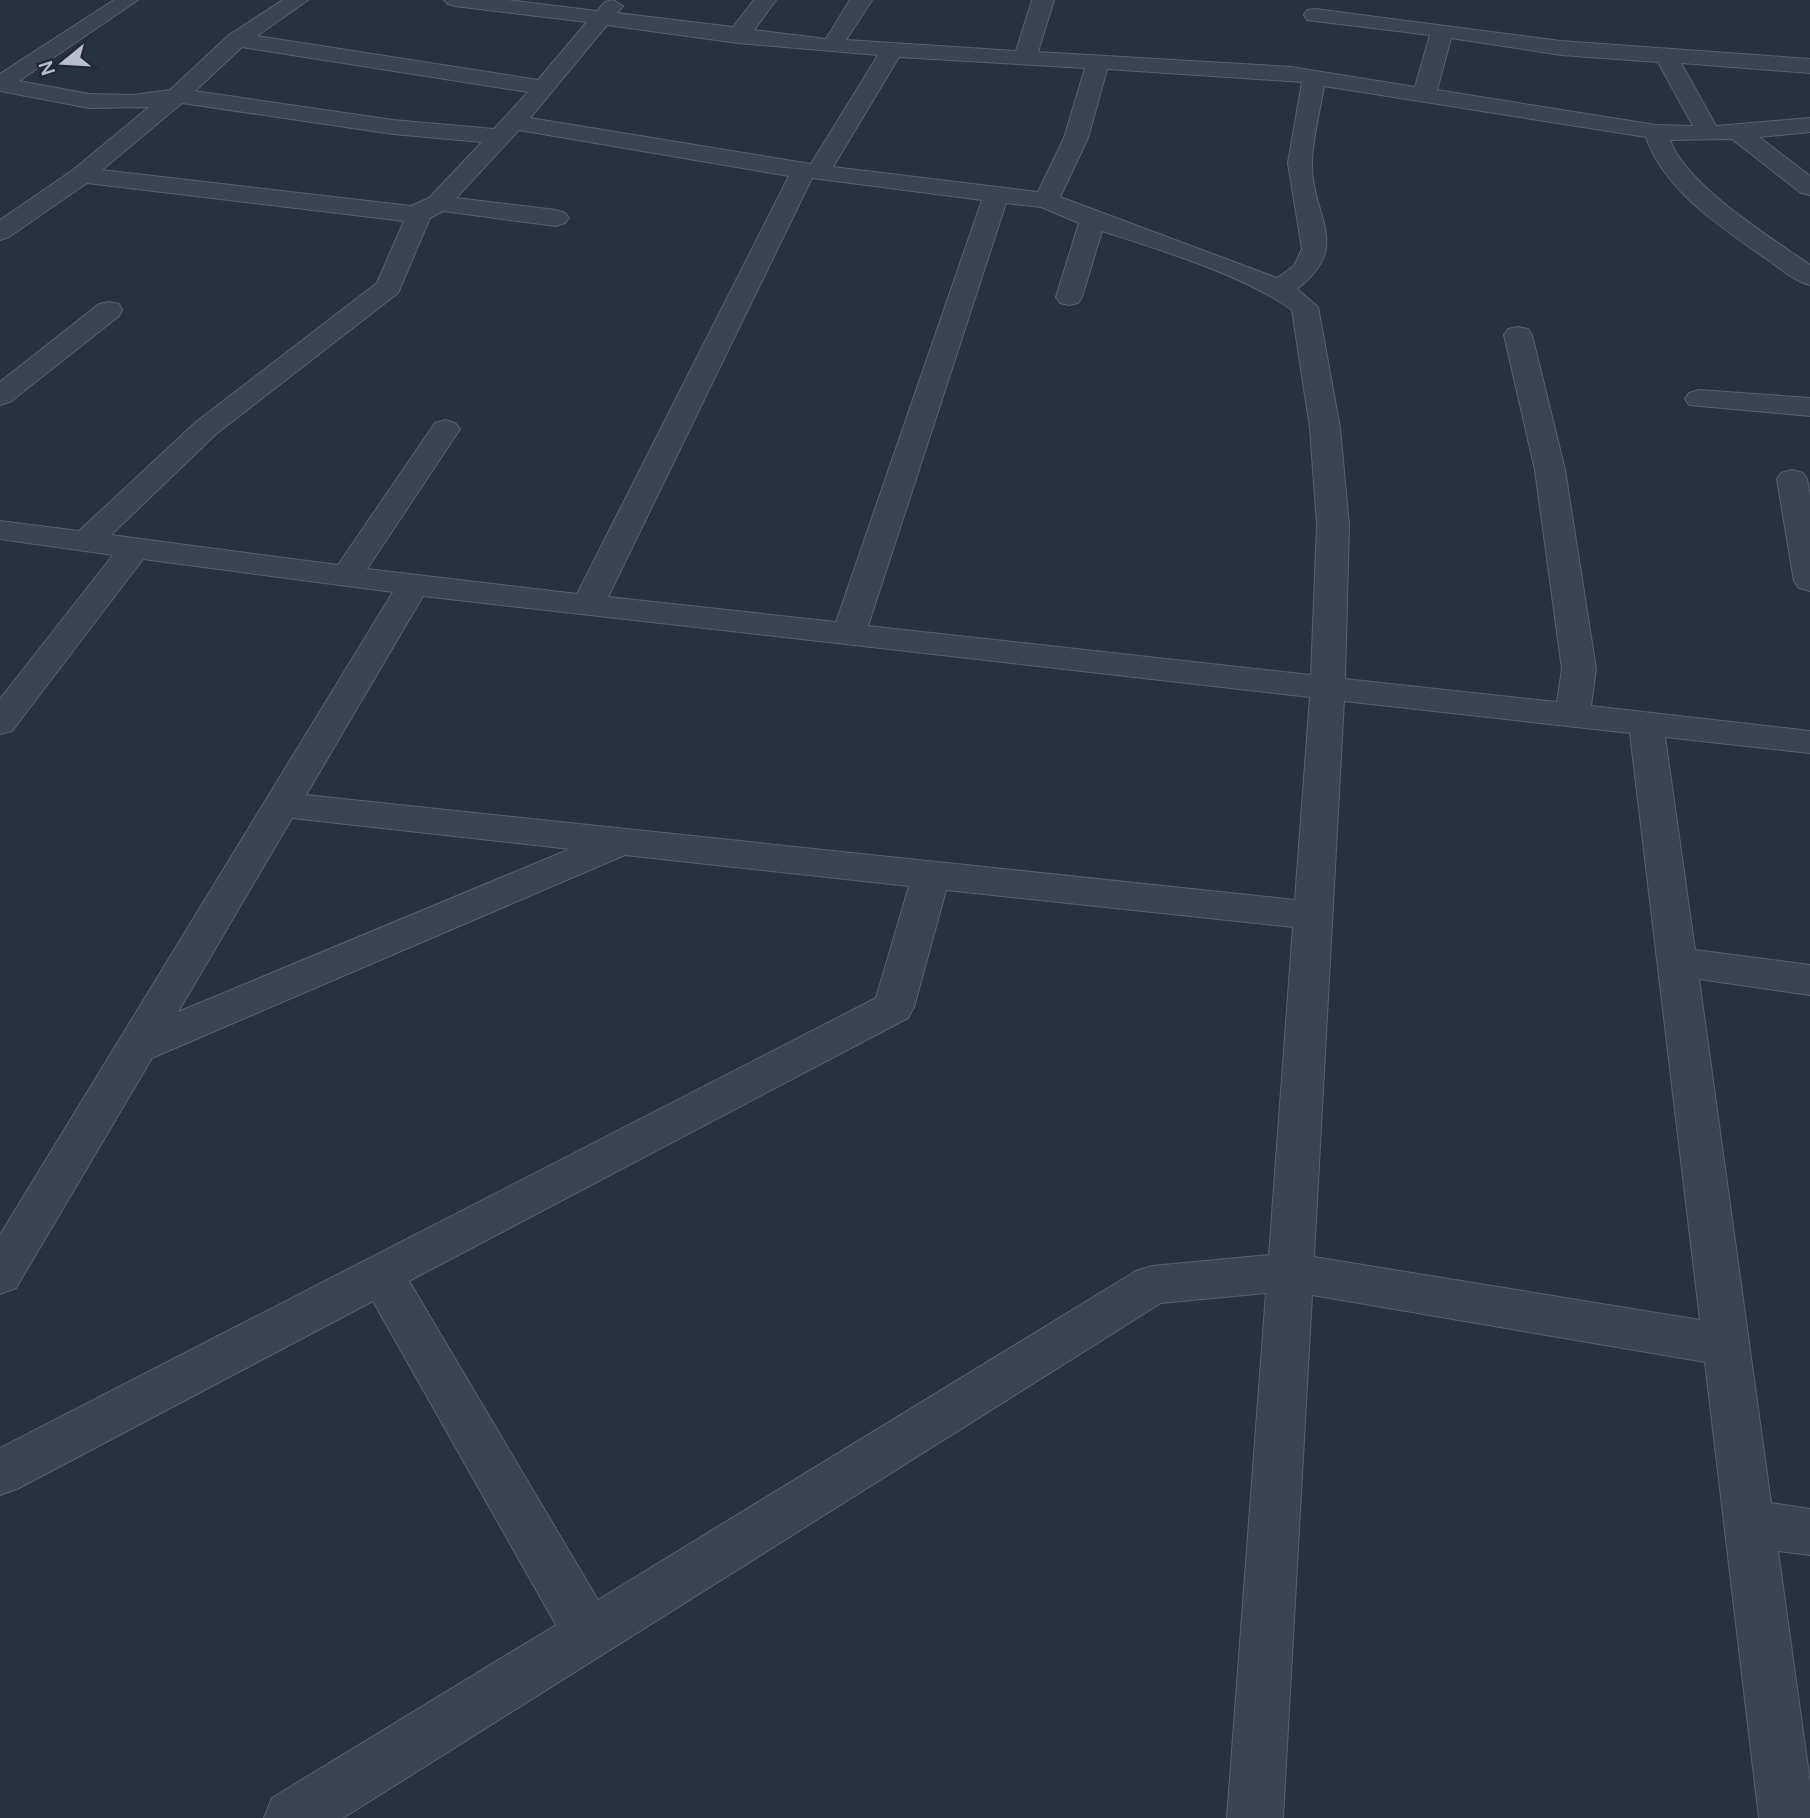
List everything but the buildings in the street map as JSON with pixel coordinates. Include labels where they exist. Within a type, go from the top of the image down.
[{"type":"street","points":[[1,83],[128,0]]},
{"type":"street","points":[[0,232],[82,175],[237,40],[297,0]]},
{"type":"street","points":[[455,0],[600,20],[832,46],[1303,76],[1656,132],[1709,134],[1810,125]]},
{"type":"street","points":[[87,541],[206,428],[389,287],[429,208],[507,129],[617,0]]},
{"type":"street","points":[[738,36],[765,0]]},
{"type":"street","points":[[832,46],[861,0]]},
{"type":"street","points":[[1025,58],[1043,0]]},
{"type":"street","points":[[1314,15],[1561,48],[1810,66]]},
{"type":"street","points":[[1424,95],[1442,30]]},
{"type":"street","points":[[237,40],[542,87]]},
{"type":"street","points":[[589,603],[811,171],[892,50]]},
{"type":"street","points":[[1280,289],[1305,270],[1315,249],[1300,163],[1303,76],[1300,52]]},
{"type":"street","points":[[1665,55],[1709,134]]},
{"type":"street","points":[[1046,200],[1076,138],[1098,61]]},
{"type":"street","points":[[1,83],[35,94],[89,103],[146,103],[177,95],[393,127],[507,129],[1046,200],[1093,220],[1165,243],[1280,289],[1305,307],[1325,428],[1333,525],[1328,687],[1255,1818]]},
{"type":"street","points":[[1656,132],[1657,143],[1676,170],[1728,219],[1810,277]]},
{"type":"street","points":[[1738,132],[1810,188]]},
{"type":"street","points":[[82,175],[556,218]]},
{"type":"street","points":[[849,633],[997,193]]},
{"type":"street","points":[[1069,297],[1093,220]]},
{"type":"street","points":[[0,396],[109,310]]},
{"type":"street","points":[[1518,335],[1550,470],[1578,669],[1573,714]]},
{"type":"street","points":[[1699,399],[1810,407]]},
{"type":"street","points":[[347,576],[445,429]]},
{"type":"street","points":[[1792,479],[1810,581]]},
{"type":"street","points":[[0,530],[413,585],[1810,742]]},
{"type":"street","points":[[0,723],[135,548]]},
{"type":"street","points":[[0,1275],[413,585]]},
{"type":"street","points":[[1646,723],[1787,1818]]},
{"type":"street","points":[[281,805],[1314,916]]},
{"type":"street","points":[[136,1047],[622,842]]},
{"type":"street","points":[[0,1473],[894,1007],[931,876]]},
{"type":"street","points":[[1677,962],[1810,980]]},
{"type":"street","points":[[292,1818],[1152,1285],[1291,1272],[1726,1345]]},
{"type":"street","points":[[381,1274],[589,1634]]},
{"type":"street","points":[[1749,1523],[1810,1532]]}]
